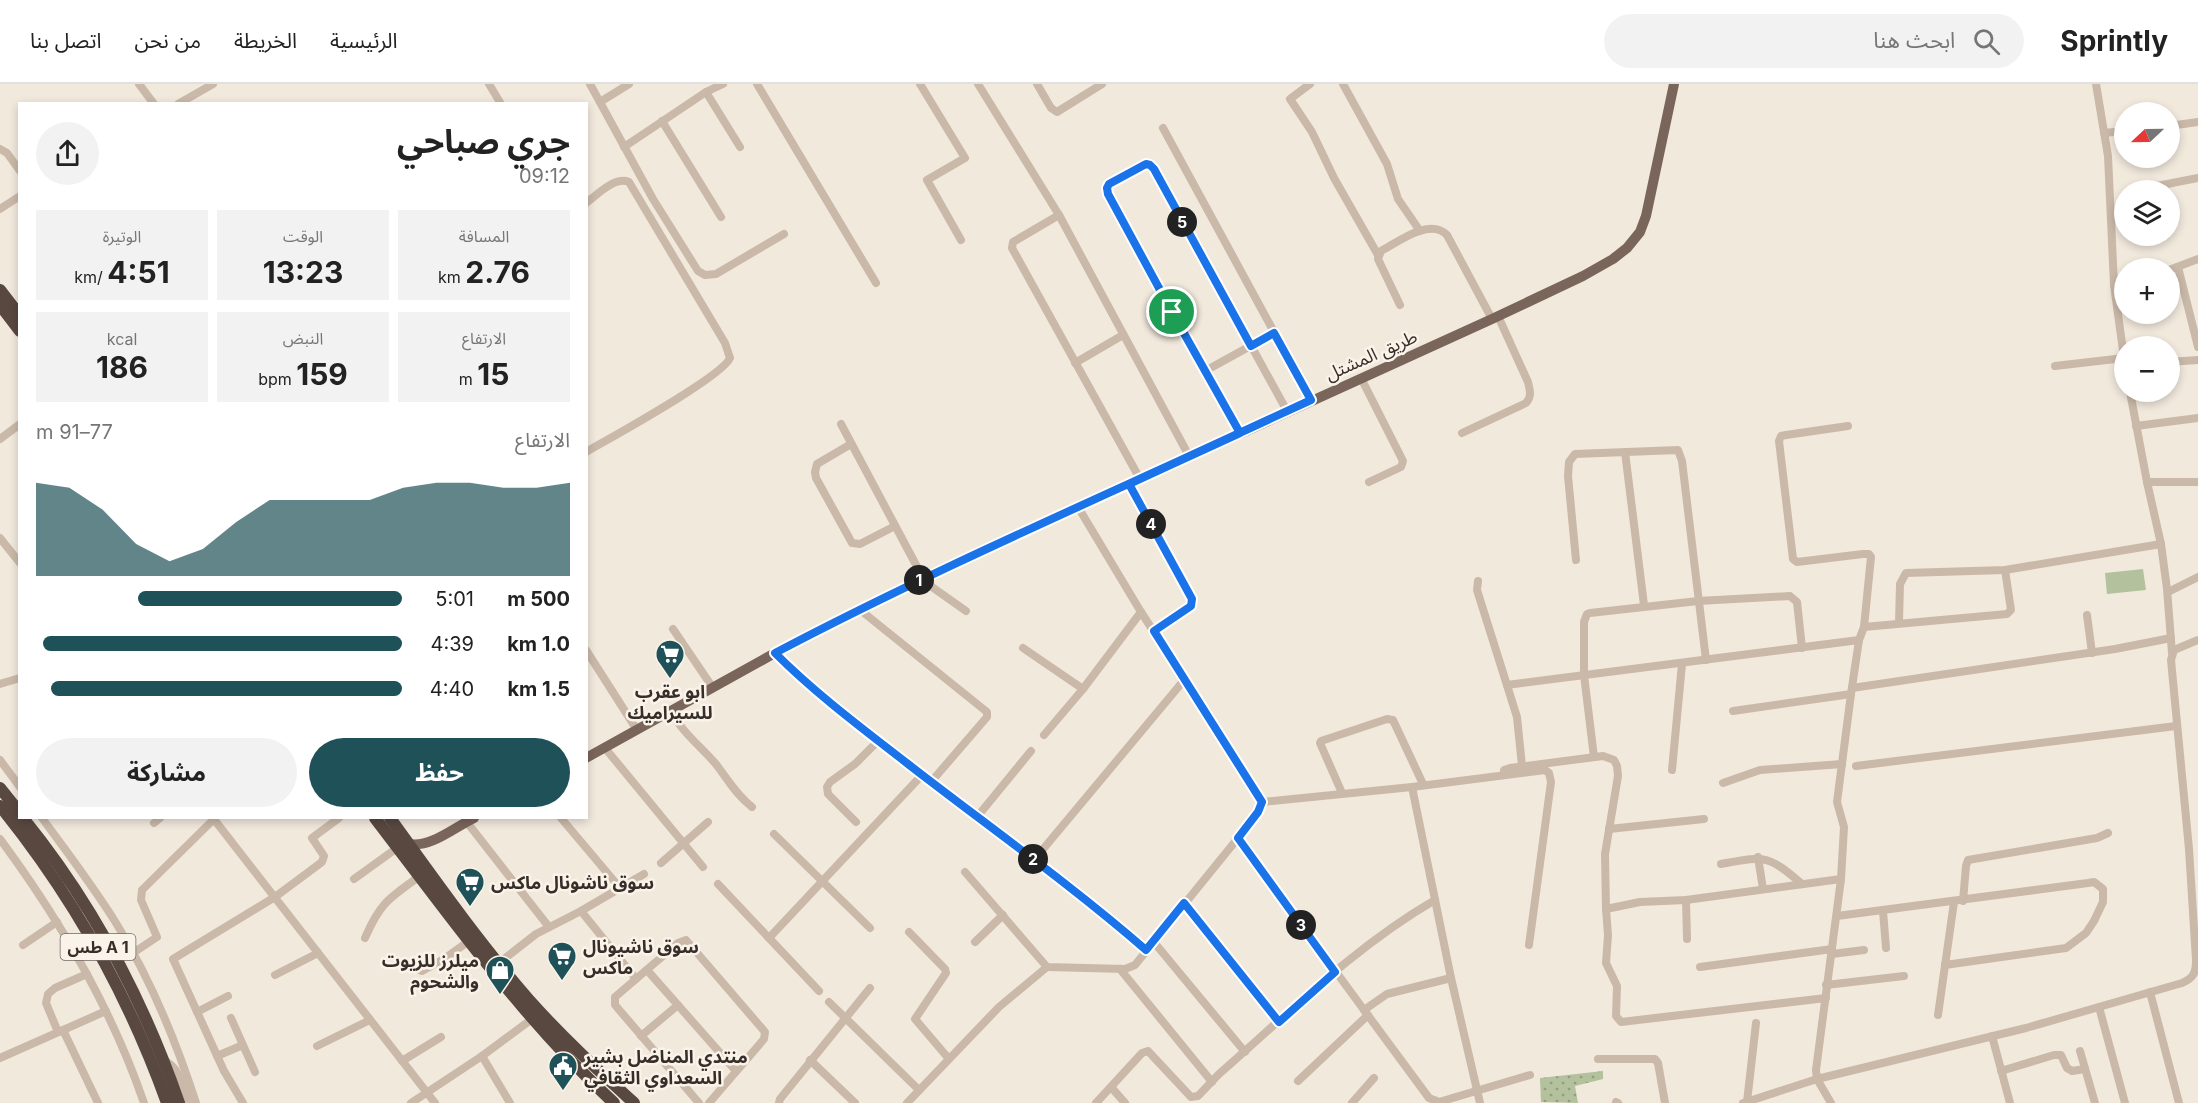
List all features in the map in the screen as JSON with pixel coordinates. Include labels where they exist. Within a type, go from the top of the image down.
[{"type":"highway","points":[[0,290],[15,318]]},
{"type":"highway","points":[[0,305],[15,318]]},
{"type":"highway","points":[[0,312],[15,318]]},
{"type":"highway","points":[[0,788],[18,810]]},
{"type":"highway","name":"طس A 1","points":[[0,806],[54,876],[100,951],[132,1015],[167,1103]]},
{"type":"highway","name":"طس A 1","points":[[24,819],[65,874],[103,932],[134,993],[178,1103]]},
{"type":"highway","points":[[376,819],[403,846],[420,859],[530,1000],[627,1101]]},
{"type":"highway","points":[[390,819],[420,876],[469,941],[532,1020],[575,1067],[614,1103]]},
{"type":"main road","name":"طريق المشتل","points":[[588,757],[859,609],[1311,400],[1495,318],[1613,259],[1628,248],[1640,232],[1646,216],[1674,84]]},
{"type":"main road","points":[[403,846],[434,839],[470,819]]},
{"type":"main road","points":[[420,859],[425,848],[434,839]]},
{"type":"street","points":[[139,84],[152,102]]},
{"type":"street","points":[[182,102],[213,84]]},
{"type":"street","points":[[489,84],[500,102]]},
{"type":"street","points":[[590,84],[624,147],[698,271],[705,275],[716,274],[784,234]]},
{"type":"street","points":[[600,102],[629,84]]},
{"type":"street","points":[[624,147],[706,92],[723,84]]},
{"type":"street","points":[[757,84],[876,283]]},
{"type":"street","points":[[920,84],[965,158],[927,180],[961,240]]},
{"type":"street","points":[[978,84],[1059,215],[1189,456]]},
{"type":"street","points":[[1037,84],[1051,108],[1057,112],[1102,84]]},
{"type":"street","points":[[1310,84],[1290,99],[1312,132],[1334,178],[1378,255],[1400,306]]},
{"type":"street","points":[[1343,84],[1387,164],[1398,199],[1420,231]]},
{"type":"street","points":[[2096,84],[2108,156],[2114,285]]},
{"type":"street","points":[[706,92],[740,147]]},
{"type":"street","points":[[662,121],[721,217]]},
{"type":"street","points":[[2180,124],[2198,122]]},
{"type":"street","points":[[1163,128],[1311,400]]},
{"type":"street","points":[[2104,133],[2114,132]]},
{"type":"street","points":[[0,149],[7,153],[18,168]]},
{"type":"street","points":[[1240,433],[1108,194],[1109,184],[1146,164],[1154,169],[1287,411]]},
{"type":"street","points":[[2180,182],[2198,178]]},
{"type":"street","points":[[588,201],[617,182],[625,180],[629,182],[725,344],[730,358],[723,367],[692,388],[588,451]]},
{"type":"street","points":[[0,209],[18,197]]},
{"type":"street","points":[[1059,215],[1013,242],[1012,248],[1075,363],[1192,599],[1191,606],[1154,631]]},
{"type":"street","points":[[1378,255],[1381,251],[1420,231],[1438,228],[1447,235],[1495,318],[1528,382],[1530,394],[1526,403],[1462,432]]},
{"type":"street","points":[[2180,265],[2198,259]]},
{"type":"street","points":[[2180,286],[2198,346]]},
{"type":"street","points":[[2187,305],[2198,300]]},
{"type":"street","points":[[1205,371],[1274,333]]},
{"type":"street","points":[[1075,363],[1123,335]]},
{"type":"street","points":[[2055,366],[2114,359]]},
{"type":"street","points":[[2180,361],[2198,360]]},
{"type":"street","points":[[1361,378],[1403,461],[1401,467],[1368,482]]},
{"type":"street","points":[[1756,1023],[1745,1102],[1817,1079],[2099,1007],[2182,983],[2196,976],[2189,849],[2170,660],[2172,653],[2168,592],[2161,544],[2132,402]]},
{"type":"street","points":[[2136,426],[2198,418]]},
{"type":"street","points":[[841,424],[923,578],[966,611]]},
{"type":"street","points":[[0,439],[18,426]]},
{"type":"street","points":[[1831,1103],[1817,1079],[1816,1070],[1841,879],[1844,827],[1837,802],[1851,691],[1859,640],[1864,627],[1871,563],[1869,554],[1797,562],[1792,559],[1779,441],[1781,436],[1848,426]]},
{"type":"street","points":[[851,444],[817,464],[814,472],[816,478],[852,543],[860,544],[895,526]]},
{"type":"street","points":[[1576,560],[1569,495],[1569,462],[1575,454],[1673,449],[1680,453],[1706,660]]},
{"type":"street","points":[[1625,452],[1644,605]]},
{"type":"street","points":[[2147,482],[2198,482]]},
{"type":"street","points":[[1078,507],[1141,612],[1262,802]]},
{"type":"street","points":[[0,538],[18,560]]},
{"type":"street","points":[[1899,623],[1900,584],[1906,573],[2005,570],[2161,544]]},
{"type":"street","points":[[1864,627],[2007,614],[2011,610],[2005,570]]},
{"type":"street","points":[[2168,592],[2198,577]]},
{"type":"street","points":[[1478,581],[1477,590],[1517,717],[1522,766]]},
{"type":"street","points":[[1594,757],[1584,675],[1584,622],[1587,614],[1644,605],[1790,596],[1797,602],[1802,648]]},
{"type":"street","points":[[859,609],[987,712],[987,717],[931,782]]},
{"type":"street","points":[[1044,735],[1083,689],[1141,612]]},
{"type":"street","points":[[2087,615],[2092,653]]},
{"type":"street","points":[[673,629],[713,688]]},
{"type":"street","points":[[1733,711],[2092,653],[2171,638]]},
{"type":"street","points":[[1507,685],[1859,640]]},
{"type":"street","points":[[2172,653],[2198,640]]},
{"type":"street","points":[[1023,648],[1083,689]]},
{"type":"street","points":[[588,653],[637,730]]},
{"type":"street","points":[[775,653],[878,741],[1088,900],[1146,950]]},
{"type":"street","points":[[1672,770],[1682,664]]},
{"type":"street","points":[[0,684],[18,679]]},
{"type":"street","points":[[1034,860],[1185,679]]},
{"type":"street","points":[[671,711],[677,722],[716,764],[743,800],[752,807]]},
{"type":"street","points":[[1342,793],[1320,747],[1321,741],[1388,719],[1393,720],[1423,784]]},
{"type":"street","points":[[1856,766],[2176,726]]},
{"type":"street","points":[[856,822],[828,794],[827,787],[878,741]]},
{"type":"street","points":[[605,748],[703,867]]},
{"type":"street","points":[[977,817],[1030,751]]},
{"type":"street","points":[[1504,774],[1507,768],[1594,757],[1609,756],[1617,765],[1618,776],[1605,854],[1608,935],[1606,963],[1617,986],[1616,1016],[1621,1022],[1826,998]]},
{"type":"street","points":[[0,760],[18,784]]},
{"type":"street","points":[[1723,783],[1760,770],[1842,764]]},
{"type":"street","points":[[1262,802],[1412,787],[1545,770],[1551,782],[1528,945]]},
{"type":"street","points":[[770,939],[922,775]]},
{"type":"street","points":[[1412,787],[1451,978],[1480,1103]]},
{"type":"street","points":[[907,1103],[999,1007],[1047,968],[1120,969],[1136,965],[1238,838],[1258,812],[1262,802]]},
{"type":"street","points":[[43,819],[100,898],[133,953],[175,1044],[196,1103]]},
{"type":"street","points":[[133,953],[157,937],[141,900],[142,890],[213,819]]},
{"type":"street","points":[[215,819],[435,1103]]},
{"type":"street","points":[[243,1103],[218,1056],[173,959],[275,897],[323,860],[324,856],[312,838],[338,819]]},
{"type":"street","points":[[470,819],[549,927]]},
{"type":"street","points":[[562,819],[620,888]]},
{"type":"street","points":[[1609,829],[1704,819]]},
{"type":"street","points":[[661,863],[708,822]]},
{"type":"street","points":[[1938,1015],[1958,901],[1968,860],[2097,838],[2108,833]]},
{"type":"street","points":[[774,834],[870,928]]},
{"type":"street","points":[[1238,838],[1429,1098],[1439,1102],[1530,1075]]},
{"type":"street","points":[[0,840],[57,922],[87,974],[106,1011],[144,1103]]},
{"type":"street","points":[[354,879],[403,846]]},
{"type":"street","points":[[1721,864],[1758,857],[1776,864],[1802,884]]},
{"type":"street","points":[[1758,857],[1763,889]]},
{"type":"street","points":[[965,872],[1047,968]]},
{"type":"street","points":[[499,963],[536,934],[644,874]]},
{"type":"street","points":[[365,938],[385,902],[420,876]]},
{"type":"street","points":[[1606,909],[1640,902],[1686,900],[1841,879]]},
{"type":"street","points":[[1837,916],[2094,882],[2103,889],[2104,897],[2094,921],[2086,933],[2066,948],[1946,965]]},
{"type":"street","points":[[717,884],[819,991]]},
{"type":"street","points":[[1096,1103],[1142,1053],[1148,1051],[1191,1097],[1198,1096],[1335,972],[1387,929],[1435,900]]},
{"type":"street","points":[[1686,900],[1687,939]]},
{"type":"street","points":[[1184,903],[1279,1022]]},
{"type":"street","points":[[581,911],[636,979]]},
{"type":"street","points":[[1883,911],[1886,948]]},
{"type":"street","points":[[975,942],[1003,915]]},
{"type":"street","points":[[23,945],[57,922]]},
{"type":"street","points":[[909,932],[945,969],[946,973],[915,1019],[949,1059]]},
{"type":"street","points":[[699,1103],[614,1001],[615,997],[678,942],[688,940],[764,1029],[764,1039],[709,1103]]},
{"type":"street","points":[[405,964],[422,971],[469,941]]},
{"type":"street","points":[[1153,942],[1245,1052]]},
{"type":"street","points":[[1700,967],[1832,951],[1864,950]]},
{"type":"street","points":[[275,975],[318,952]]},
{"type":"street","points":[[1120,969],[1212,1082]]},
{"type":"street","points":[[647,970],[736,1071]]},
{"type":"street","points":[[87,974],[55,988],[48,994],[46,1003],[98,1103]]},
{"type":"street","points":[[1827,985],[1904,976]]},
{"type":"street","points":[[1298,1081],[1387,994],[1451,978]]},
{"type":"street","points":[[779,1103],[844,1017],[870,988]]},
{"type":"street","points":[[2150,992],[2179,1103]]},
{"type":"street","points":[[197,1012],[228,996]]},
{"type":"street","points":[[829,1002],[919,1090]]},
{"type":"street","points":[[641,1036],[678,1005]]},
{"type":"street","points":[[2099,1007],[2125,1103]]},
{"type":"street","points":[[0,1058],[106,1011]]},
{"type":"street","points":[[231,1018],[255,1072]]},
{"type":"street","points":[[317,1046],[369,1020]]},
{"type":"street","points":[[411,1103],[532,1020]]},
{"type":"street","points":[[1992,1036],[2010,1103]]},
{"type":"street","points":[[402,1061],[441,1038]]},
{"type":"street","points":[[218,1056],[243,1045]]},
{"type":"street","points":[[2080,1051],[2095,1103]]},
{"type":"street","points":[[2001,1071],[2054,1055],[2061,1055],[2067,1068],[2072,1071],[2085,1069]]},
{"type":"street","points":[[482,1056],[510,1103]]},
{"type":"street","points":[[1598,1059],[1655,1059],[1658,1063],[1665,1103]]},
{"type":"street","points":[[810,1060],[855,1103]]},
{"type":"street","points":[[163,1061],[173,1066],[188,1103]]},
{"type":"street","points":[[1352,1103],[1374,1078]]},
{"type":"street","points":[[1111,1087],[1125,1103]]},
{"type":"green space","points":[[2143,569],[2146,590],[2107,594],[2105,573]]},
{"type":"green space","points":[[1603,1071],[1603,1079],[1575,1086],[1578,1103],[1541,1102],[1540,1078]]},
{"type":"place","name":"ابو عقرب للسيراميك","points":[[670,680]]},
{"type":"place","name":"سوق ناشونال ماكس","points":[[470,908]]},
{"type":"place","name":"سوق ناشيونال ماكس","points":[[562,982]]},
{"type":"place","name":"ميلرز للزيوت والشحوم","points":[[500,996]]},
{"type":"place","name":"منتدي المناضل بشير السعداوي الثقافي","points":[[563,1092]]},
{"type":"route","points":[[1172,312],[1108,194],[1109,184],[1146,164],[1154,169],[1251,346],[1274,333],[1311,400],[1129,484],[1192,599],[1191,606],[1154,631],[1262,802],[1258,812],[1238,838],[1335,972],[1279,1022],[1184,903],[1146,950],[1088,900],[872,736],[775,653],[952,564],[1087,503],[1240,433],[1172,312]]}]
